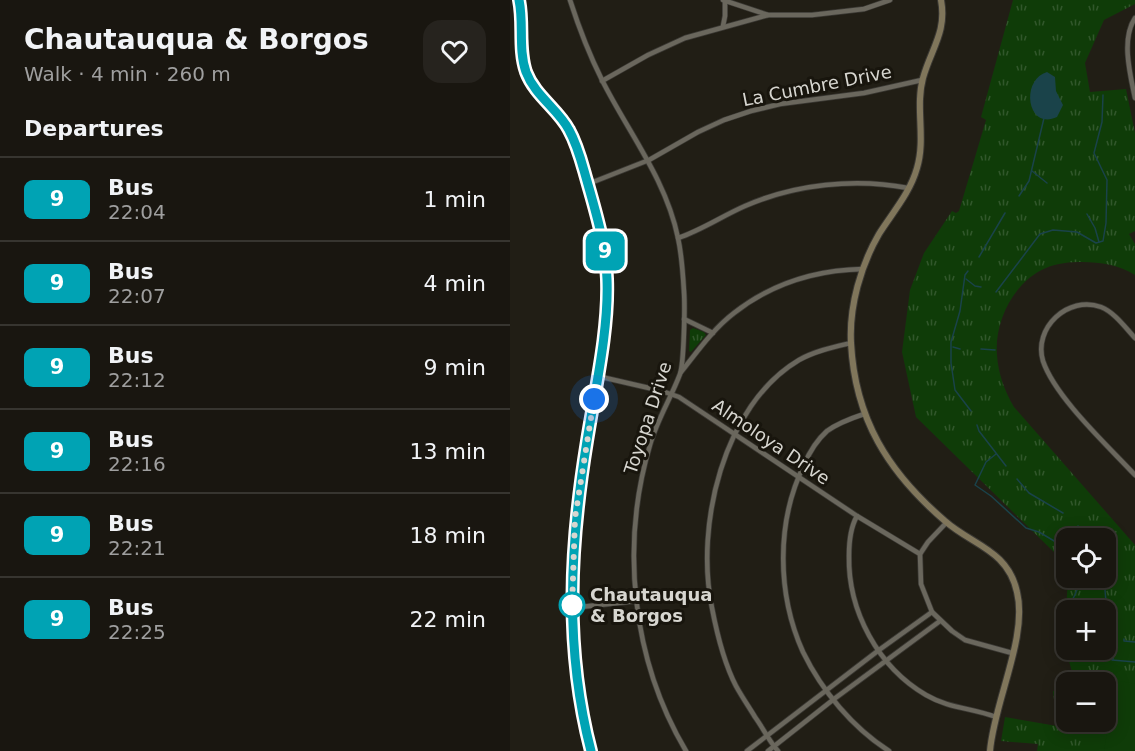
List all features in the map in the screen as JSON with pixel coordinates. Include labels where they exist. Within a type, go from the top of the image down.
[{"type":"street","points":[[519,0],[526,71],[540,96],[568,128],[577,147],[602,236],[608,280],[603,334],[575,518],[572,608],[575,665],[581,708],[591,751]]},
{"type":"street","name":"Toyopa Drive","points":[[570,0],[581,36],[602,81],[649,159],[678,238],[685,294],[681,372],[651,441],[642,471],[634,533],[636,601],[647,656],[658,691],[686,751]]},
{"type":"street","points":[[723,26],[724,0],[768,15]]},
{"type":"street","points":[[602,81],[648,55],[685,38],[723,26],[768,15],[843,13],[890,0]]},
{"type":"street","points":[[941,0],[943,20],[941,31],[922,80],[920,153],[914,178],[879,236],[863,269],[856,295],[851,343],[854,370],[864,414],[888,460],[902,479],[946,523],[989,549],[1009,573],[1017,589],[1020,607],[1019,625],[990,751]]},
{"type":"street","points":[[1135,18],[1131,25],[1128,51],[1135,98]]},
{"type":"street","name":"La Cumbre Drive","points":[[588,184],[649,159],[698,132],[751,111],[780,104],[864,93],[922,80]]},
{"type":"street","points":[[678,238],[746,206],[797,189],[847,183],[908,188]]},
{"type":"street","points":[[681,372],[713,333],[733,314],[763,294],[795,279],[825,271],[863,269]]},
{"type":"street","points":[[1133,335],[1107,310],[1089,304],[1079,305],[1059,313],[1051,322],[1042,342],[1041,353],[1056,386],[1135,476]]},
{"type":"street","points":[[684,319],[713,333]]},
{"type":"street","points":[[778,751],[736,685],[722,647],[711,606],[708,574],[714,493],[735,434],[763,391],[785,370],[801,359],[819,351],[851,343]]},
{"type":"street","name":"Almoloya Drive","points":[[597,376],[670,393],[857,516],[920,554]]},
{"type":"street","points":[[864,414],[828,431],[809,454],[792,494],[784,539],[783,569],[791,617],[802,650],[826,690],[864,733],[889,751]]},
{"type":"street","points":[[857,516],[851,530],[849,549],[853,593],[863,625],[886,661],[909,683],[926,694],[954,707],[996,717]]},
{"type":"street","points":[[946,523],[920,554],[921,584],[932,612],[965,640],[1012,653]]},
{"type":"street","points":[[572,608],[636,601]]},
{"type":"street","points":[[747,751],[932,612]]},
{"type":"street","points":[[768,751],[940,621]]},
{"type":"green space","points":[[1013,0],[1135,0],[1135,4],[1104,20],[1085,63],[1090,92],[1126,89],[1135,133],[1135,231],[1129,234],[1135,244],[1135,275],[1116,266],[1096,263],[1068,263],[1046,268],[1024,282],[1008,304],[997,342],[1000,375],[1014,407],[1135,545],[1135,751],[1037,751],[1038,744],[1001,741],[1005,717],[1056,726],[1056,732],[1116,732],[1116,672],[1072,672],[1069,660],[1116,660],[1116,600],[1067,600],[1067,588],[1116,588],[1116,528],[1056,528],[1056,554],[916,417],[902,352],[910,290],[924,253],[952,211],[956,213],[959,211],[986,120],[981,117]]},
{"type":"green space","points":[[693,328],[706,335],[691,352],[689,351],[690,330]]},
{"type":"green space","points":[[1120,681],[1135,684],[1135,751],[1104,751],[1107,732],[1116,732],[1116,683]]},
{"type":"green space","points":[[1053,691],[1056,692],[1056,717]]},
{"type":"water","points":[[1047,72],[1055,77],[1056,91],[1063,105],[1057,117],[1047,119],[1039,117],[1034,111],[1030,93],[1038,77]]},
{"type":"waterway","points":[[996,292],[1040,234],[1053,230],[1077,232],[1096,243],[1103,241],[1106,223],[1107,180],[1094,153],[1102,122],[1103,95]]},
{"type":"waterway","points":[[1019,196],[1029,181],[1044,118]]},
{"type":"waterway","points":[[1032,171],[1047,183]]},
{"type":"waterway","points":[[979,257],[1005,213]]},
{"type":"waterway","points":[[1087,214],[1095,228],[1099,242]]},
{"type":"waterway","points":[[968,271],[965,275],[960,311],[951,342],[951,363],[955,390],[971,411]]},
{"type":"waterway","points":[[966,279],[975,286],[981,287]]},
{"type":"waterway","points":[[953,347],[960,349]]},
{"type":"waterway","points":[[981,349],[995,350]]},
{"type":"waterway","points":[[977,425],[979,431],[1006,466]]},
{"type":"waterway","points":[[996,454],[986,462],[975,485],[991,496],[1026,528],[1039,532],[1056,542]]},
{"type":"waterway","points":[[1017,479],[1029,493],[1063,513]]},
{"type":"waterway","points":[[1072,600],[1078,588]]},
{"type":"waterway","points":[[1105,588],[1106,600]]},
{"type":"waterway","points":[[1124,639],[1124,641],[1135,642]]},
{"type":"waterway","points":[[1112,660],[1135,662]]},
{"type":"bus line","name":"9","points":[[519,0],[526,71],[540,96],[568,128],[577,147],[600,226],[606,256],[608,280],[603,334],[579,489],[573,549],[572,608],[575,665],[581,708],[591,751]]},
{"type":"place","name":"Chautauqua & Borgos","points":[[572,605]]},
{"type":"route","points":[[572,605],[572,608],[575,518],[594,399]]}]
